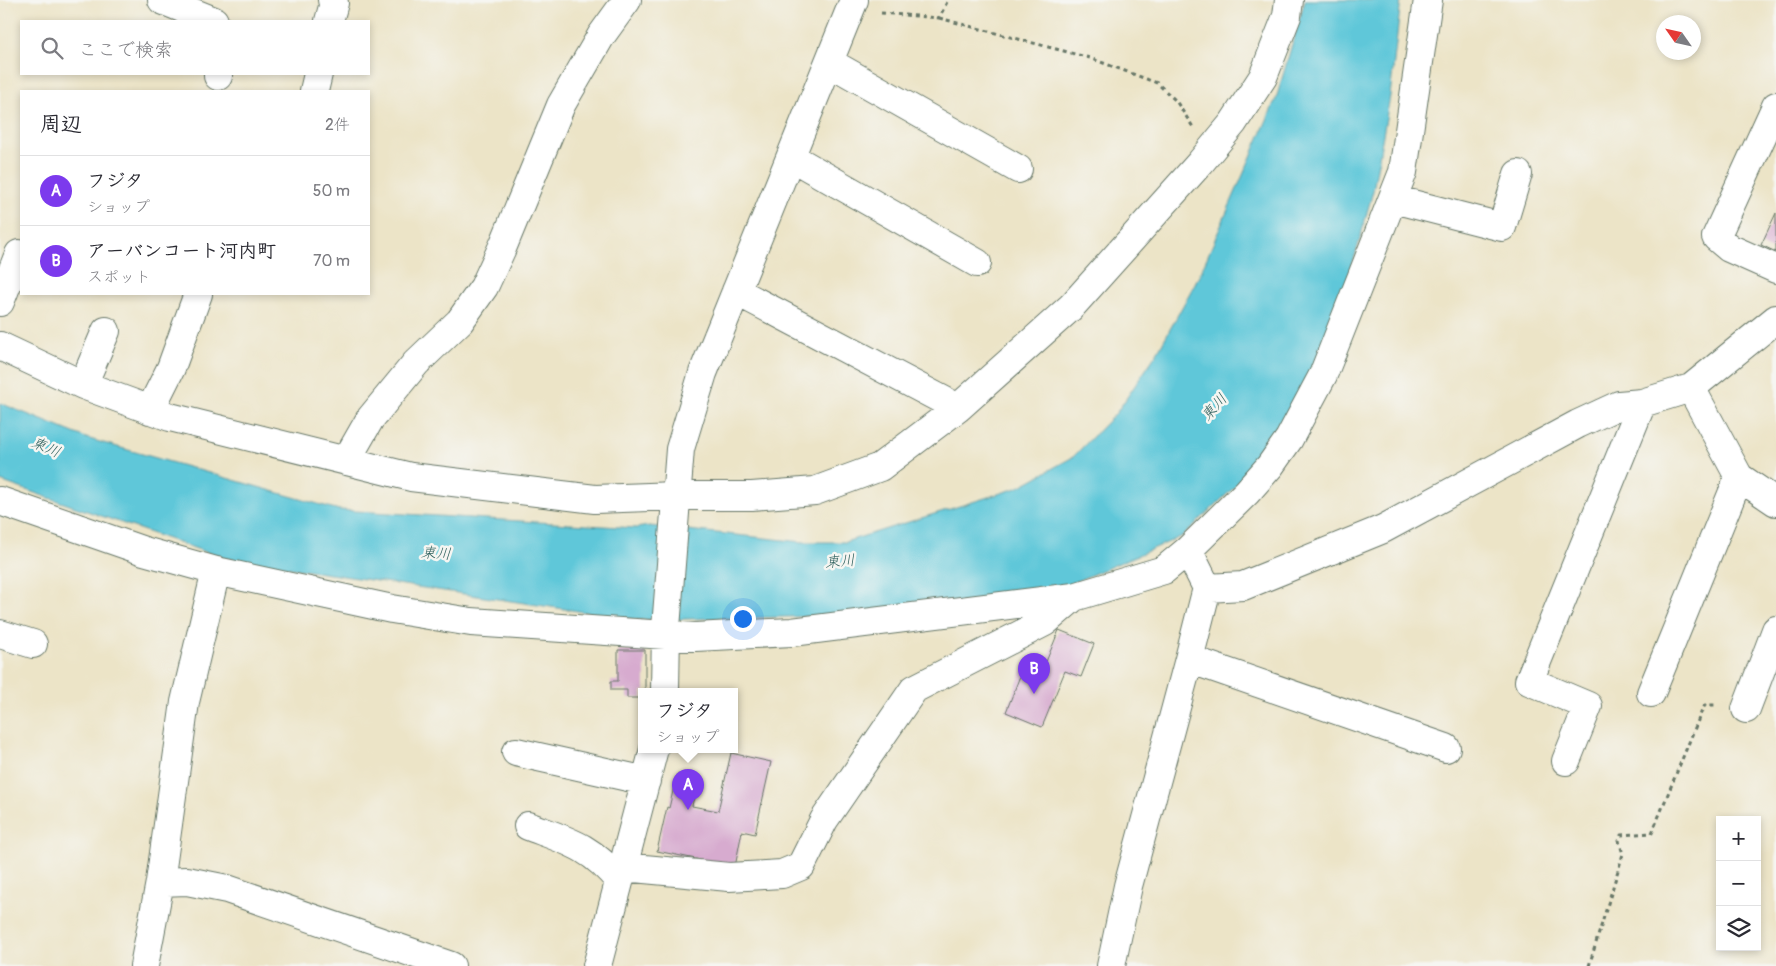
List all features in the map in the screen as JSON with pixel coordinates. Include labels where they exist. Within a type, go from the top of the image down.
[{"type":"street","points":[[162,0],[212,20]]},
{"type":"street","points":[[329,20],[334,2],[332,0]]},
{"type":"street","points":[[346,460],[370,419],[416,364],[460,321],[484,287],[503,246],[560,105],[601,36],[627,0]]},
{"type":"street","points":[[0,346],[83,385],[170,417],[411,477],[595,499],[752,496],[815,491],[880,467],[958,408],[1071,307],[1233,123],[1263,77],[1287,16],[1289,0]]},
{"type":"street","points":[[0,501],[144,551],[216,571],[392,609],[471,622],[530,627],[666,632],[695,637],[792,632],[1074,597],[1164,570],[1188,550],[1247,492],[1270,466],[1289,439],[1323,375],[1403,172],[1428,0]]},
{"type":"street","points":[[665,688],[666,632],[680,450],[703,373],[852,5]]},
{"type":"street","points":[[829,62],[1018,169]]},
{"type":"street","points":[[314,90],[318,75]]},
{"type":"street","points":[[1776,106],[1716,237],[1728,248],[1776,269]]},
{"type":"street","points":[[791,157],[977,263]]},
{"type":"street","points":[[1393,199],[1502,227],[1518,174]]},
{"type":"street","points":[[0,302],[19,254]]},
{"type":"street","points":[[736,291],[958,408]]},
{"type":"street","points":[[150,410],[171,368],[198,295]]},
{"type":"street","points":[[1207,588],[1243,586],[1382,529],[1578,424],[1619,405],[1642,403],[1691,388],[1765,340],[1776,319]]},
{"type":"street","points":[[83,385],[106,331]]},
{"type":"street","points":[[1691,388],[1739,477],[1776,502]]},
{"type":"street","points":[[1566,761],[1588,706],[1529,681],[1642,403]]},
{"type":"street","points":[[1650,692],[1739,477]]},
{"type":"street","points":[[1111,966],[1128,886],[1207,588],[1188,550]]},
{"type":"street","points":[[144,966],[160,882],[185,702],[216,571]]},
{"type":"street","points":[[528,826],[588,850],[606,865],[621,874],[729,878],[782,874],[801,866],[824,820],[914,689],[1045,622],[1074,597]]},
{"type":"street","points":[[1746,709],[1776,630]]},
{"type":"street","points":[[0,634],[33,644]]},
{"type":"street","points":[[1189,659],[1446,748]]},
{"type":"street","points":[[516,752],[646,781]]},
{"type":"street","points":[[597,966],[653,753]]},
{"type":"street","points":[[160,882],[187,882],[227,889],[451,966]]},
{"type":"path","points":[[939,18],[948,0]]},
{"type":"path","points":[[852,5],[939,18],[1090,58],[1157,83],[1176,101],[1209,152]]},
{"type":"path","points":[[1589,966],[1623,854],[1619,841],[1621,835],[1652,833],[1705,705],[1735,706],[1746,709]]},
{"type":"water","name":"東川","points":[[1305,0],[1401,0],[1390,96],[1373,191],[1341,302],[1304,396],[1241,481],[1183,536],[1058,589],[881,615],[638,620],[223,558],[0,481],[0,403],[86,438],[339,510],[636,528],[649,526],[803,542],[845,542],[1017,488],[1073,457],[1117,412],[1157,353],[1199,276],[1276,99]]},
{"type":"building","points":[[1776,213],[1776,252],[1761,245]]},
{"type":"building","points":[[1059,630],[1094,644],[1081,677],[1065,671],[1042,727],[1006,712],[1025,663],[1043,669]]},
{"type":"building","points":[[618,650],[645,650],[645,688],[638,688],[638,698],[627,698],[627,690],[611,690],[611,681],[618,681]]},
{"type":"building","points":[[731,753],[771,762],[755,834],[742,831],[735,867],[657,851],[677,774],[698,778],[692,806],[718,811]]},
{"type":"place","name":"アーバンコート河内町","points":[[1034,694]]},
{"type":"place","name":"フジタ","points":[[688,810]]}]
